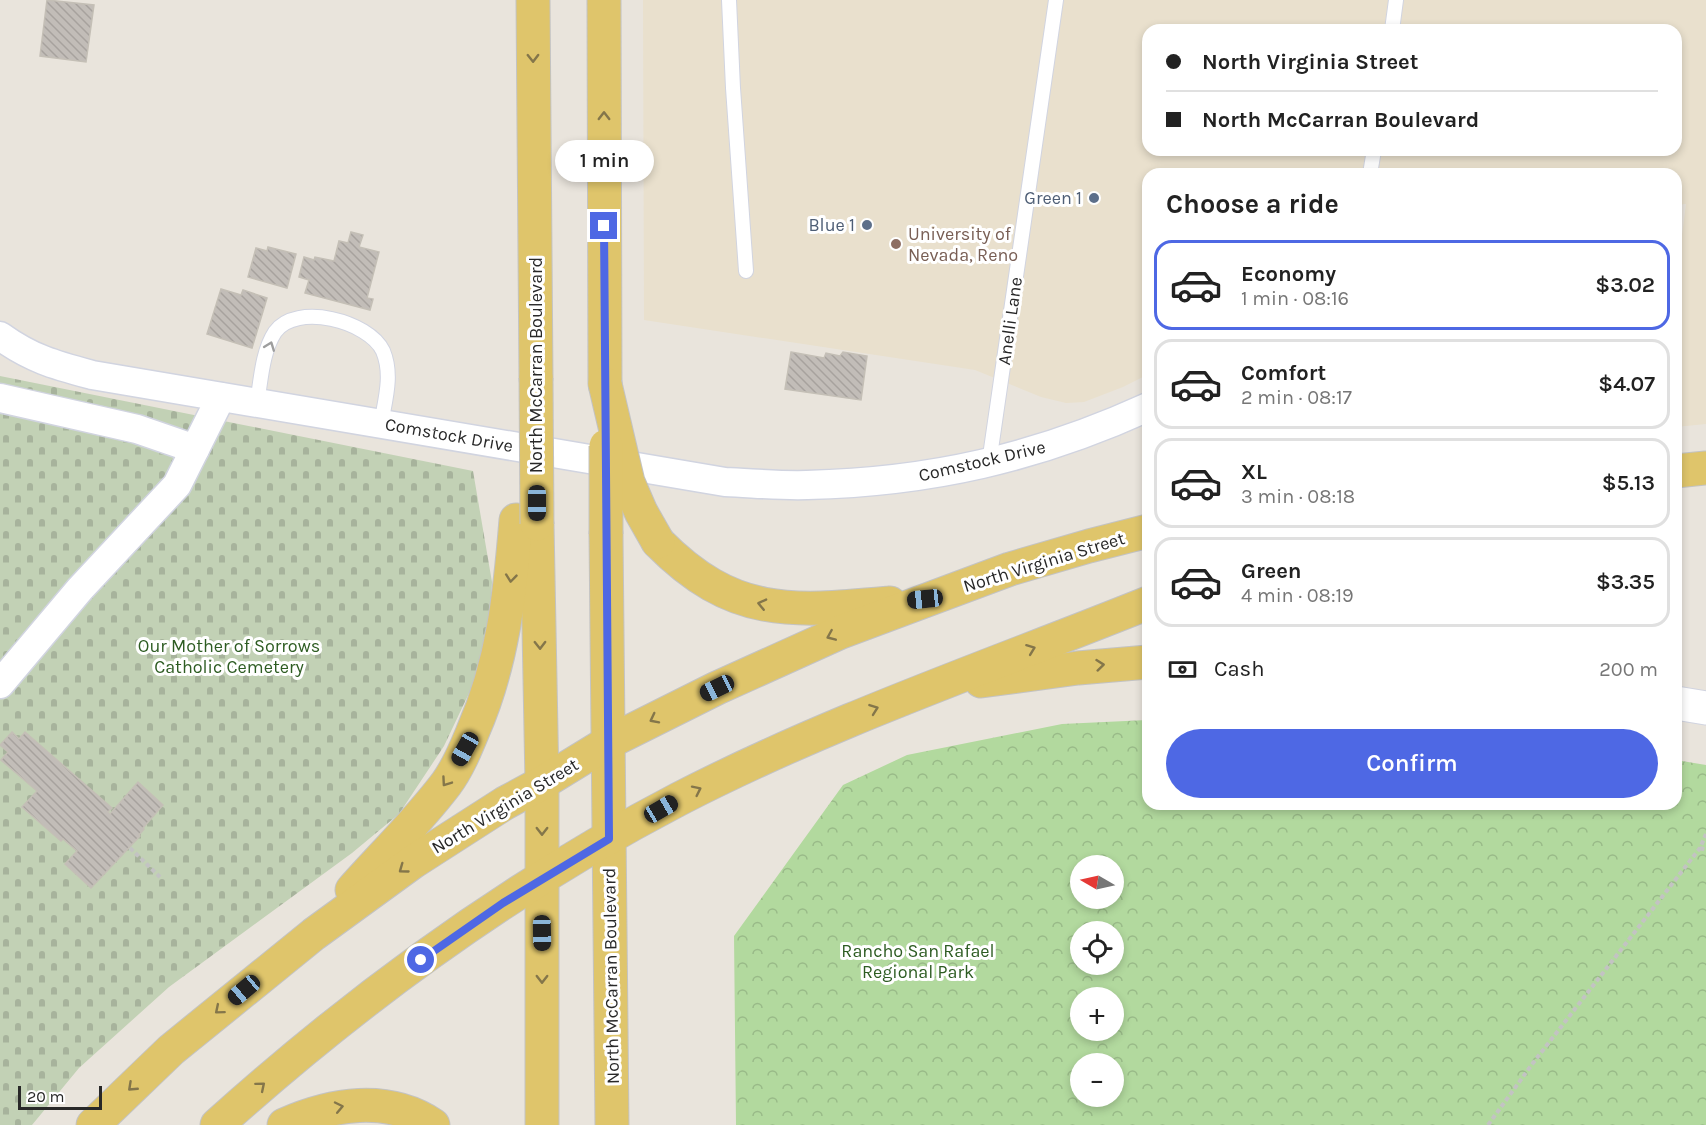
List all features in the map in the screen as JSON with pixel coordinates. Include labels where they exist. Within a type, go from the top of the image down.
[{"type":"main road","name":"North McCarran Boulevard","points":[[533,0],[536,378],[527,522],[542,783],[542,1125]]},
{"type":"main road","name":"North McCarran Boulevard","points":[[604,0],[612,1125]]},
{"type":"main road","points":[[605,384],[628,482],[640,512],[658,542],[680,564],[706,582],[734,597],[768,606],[800,608],[925,599]]},
{"type":"main road","points":[[1682,470],[1706,468]]},
{"type":"main road","points":[[314,934],[448,782],[482,710],[494,674],[527,522]]},
{"type":"main road","name":"North Virginia Street","points":[[93,1125],[171,1050],[314,934],[413,862],[505,803],[609,742],[785,656],[925,599],[1022,566],[1142,533]]},
{"type":"main road","points":[[217,1125],[336,1023],[451,939],[541,878],[678,800],[740,769],[863,714],[1142,605]]},
{"type":"main road","points":[[937,686],[1078,668],[1142,663]]},
{"type":"main road","points":[[1682,704],[1706,708]]},
{"type":"main road","points":[[284,1125],[312,1113],[350,1104],[389,1108],[423,1118],[433,1125]]},
{"type":"street","name":"Comstock Drive","points":[[0,336],[16,348],[46,363],[92,375],[725,482],[806,485],[933,475],[1044,449],[1142,410]]},
{"type":"street","points":[[0,684],[80,589],[177,485],[221,397]]},
{"type":"street","points":[[0,398],[137,429],[195,449]]},
{"type":"lane","points":[[729,0],[732,78],[746,271]]},
{"type":"lane","name":"Anelli Lane","points":[[989,463],[1056,0]]},
{"type":"lane","points":[[1393,24],[1396,0]]},
{"type":"lane","points":[[257,403],[264,364],[275,332],[285,321],[300,317],[328,319],[352,326],[382,348],[388,370],[388,380],[381,424]]},
{"type":"path","points":[[1488,1125],[1533,1063],[1700,848],[1706,834]]},
{"type":"path","points":[[130,848],[160,877]]},
{"type":"path","points":[[1700,848],[1706,850]]},
{"type":"shaded area","name":"University of Nevada, Reno","points":[[643,0],[1706,0],[1706,424],[1682,426],[1682,235],[1686,204],[1682,204],[1682,168],[1142,168],[1142,378],[1084,402],[1066,403],[1041,397],[975,370],[644,320]]},
{"type":"green space","name":"Our Mother of Sorrows Catholic Cemetery","points":[[0,376],[473,471],[492,582],[489,636],[471,689],[444,746],[399,814],[352,853],[169,987],[79,1068],[32,1125],[0,1125]]},
{"type":"green space","name":"Rancho San Rafael Regional Park","points":[[1142,720],[1142,810],[1682,810],[1682,761],[1706,765],[1706,1125],[736,1125],[734,936],[843,785],[907,755],[1062,724]]},
{"type":"building","points":[[47,0],[94,5],[86,62],[40,56]]},
{"type":"building","points":[[351,232],[363,235],[359,247],[379,252],[367,298],[373,299],[370,310],[305,293],[309,280],[299,277],[304,257],[334,261],[339,241],[348,243]]},
{"type":"building","points":[[268,247],[296,254],[287,288],[248,277],[256,248],[267,251]]},
{"type":"building","points":[[221,289],[241,295],[243,290],[267,298],[252,348],[207,334]]},
{"type":"building","points":[[791,352],[824,358],[826,353],[840,356],[843,352],[867,356],[861,400],[785,389]]},
{"type":"building","points":[[12,732],[19,739],[25,732],[112,808],[108,812],[110,814],[138,782],[163,805],[143,828],[140,836],[91,888],[65,864],[77,851],[63,839],[61,841],[22,807],[37,791],[1,760],[8,752],[0,745]]},
{"type":"place","name":"Green 1","points":[[1094,198]]},
{"type":"place","name":"Blue 1","points":[[867,225]]},
{"type":"place","name":"University of Nevada, Reno","points":[[896,244]]},
{"type":"route","points":[[421,960],[541,878],[609,839],[604,226]]}]
